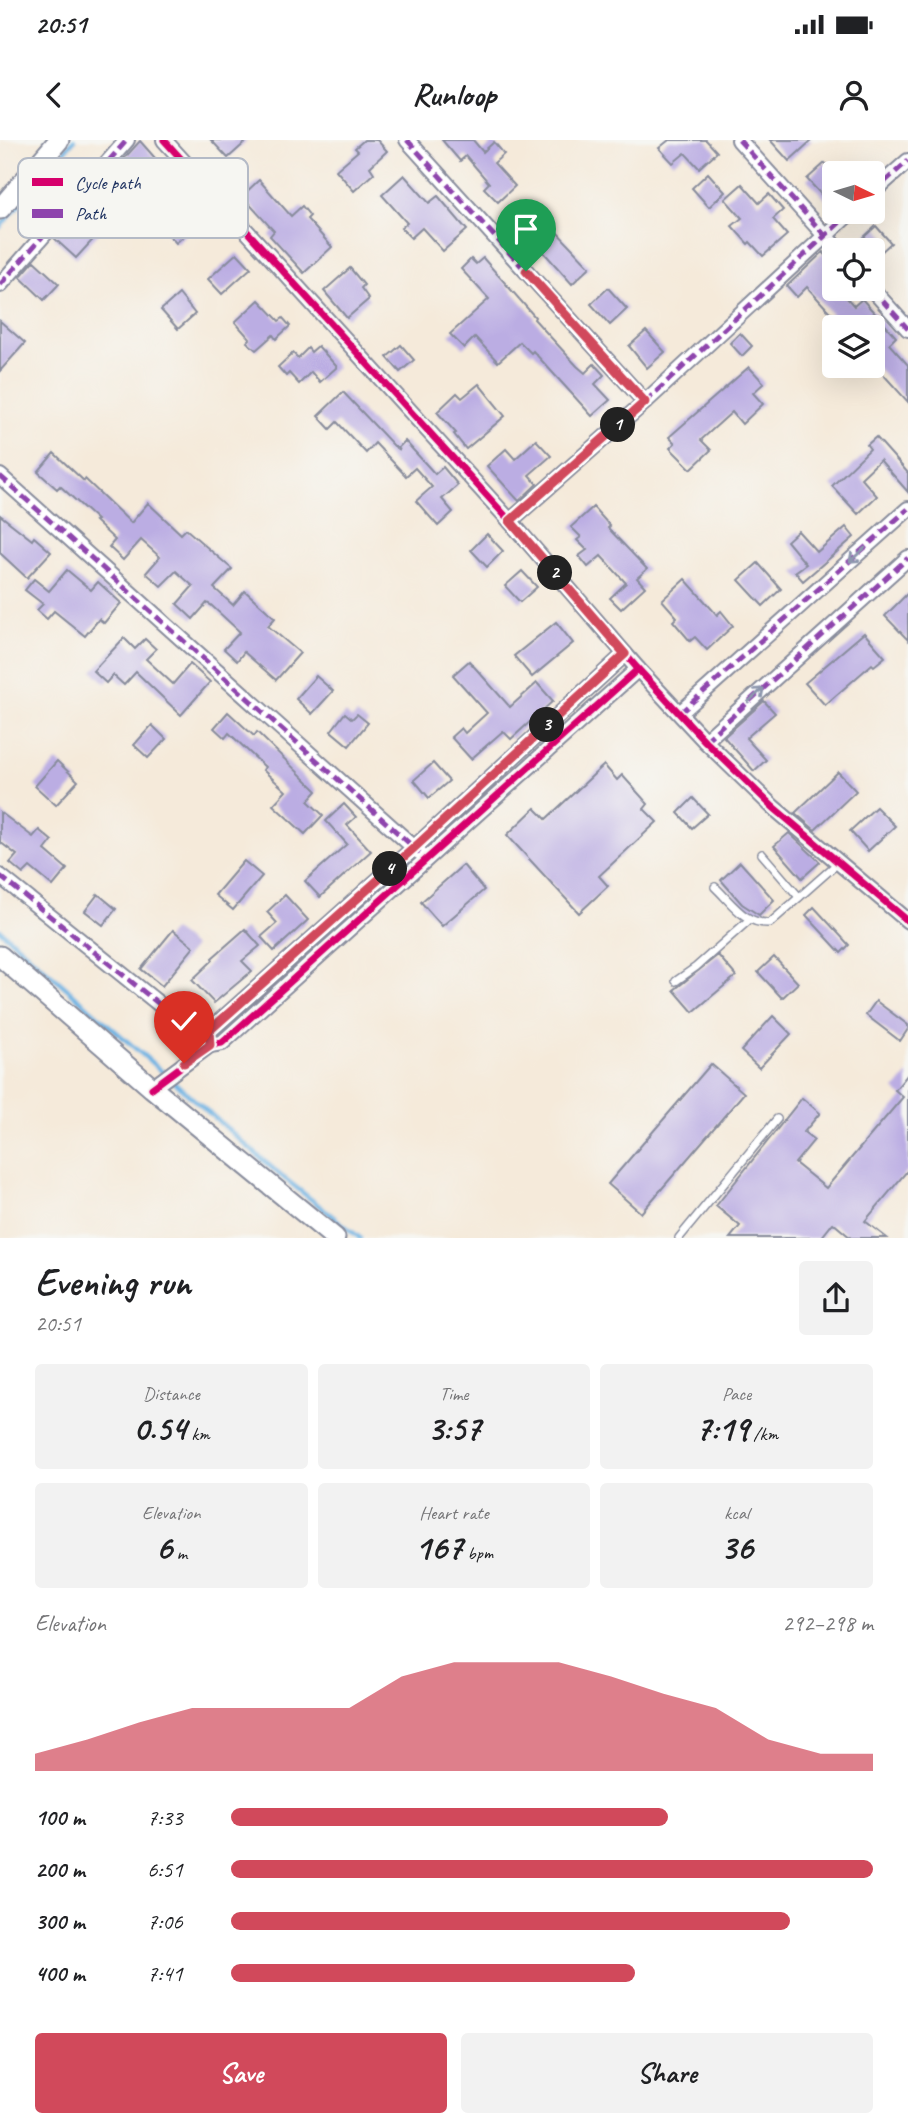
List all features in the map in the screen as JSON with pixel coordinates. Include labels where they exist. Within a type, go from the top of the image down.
[{"type":"main road","points":[[31,158],[47,140]]},
{"type":"main road","points":[[44,158],[60,140]]},
{"type":"main road","points":[[0,194],[18,173]]},
{"type":"main road","points":[[0,209],[18,188]]},
{"type":"main road","points":[[0,957],[152,1088],[335,1238]]},
{"type":"street","points":[[111,158],[127,140]]},
{"type":"street","points":[[164,140],[180,158]]},
{"type":"street","points":[[407,140],[645,402]]},
{"type":"street","points":[[739,140],[828,238]]},
{"type":"street","points":[[886,180],[908,160]]},
{"type":"street","points":[[510,521],[645,402],[837,224]]},
{"type":"street","points":[[248,232],[705,741],[774,807],[908,921]]},
{"type":"street","points":[[0,285],[41,238]]},
{"type":"street","points":[[883,301],[908,329]]},
{"type":"street","points":[[0,476],[415,847],[426,861]]},
{"type":"street","points":[[680,713],[908,509]]},
{"type":"street","points":[[705,741],[908,558]]},
{"type":"street","points":[[210,1045],[209,1031],[625,654]]},
{"type":"street","points":[[152,1088],[210,1045],[222,1043],[638,669]]},
{"type":"street","points":[[0,876],[210,1045]]},
{"type":"lane","points":[[762,854],[799,897]]},
{"type":"lane","points":[[715,887],[749,920],[756,924],[770,923],[839,862]]},
{"type":"lane","points":[[676,982],[749,920]]},
{"type":"lane","points":[[679,1238],[777,1119]]},
{"type":"building","points":[[211,140],[248,140],[228,158]]},
{"type":"building","points":[[364,140],[377,140],[387,151],[370,167],[374,173],[354,191],[336,170],[358,151],[355,148]]},
{"type":"building","points":[[442,140],[473,140],[483,152],[494,142],[504,154],[494,163],[515,186],[498,202],[484,188],[489,183],[466,156],[460,161]]},
{"type":"building","points":[[669,140],[706,140],[717,152],[699,168],[685,153],[673,163],[659,148]]},
{"type":"building","points":[[770,140],[812,140],[789,161]]},
{"type":"building","points":[[140,141],[155,158],[125,158]]},
{"type":"building","points":[[822,166],[822,196],[807,179]]},
{"type":"building","points":[[708,173],[725,192],[709,207],[692,188]]},
{"type":"building","points":[[404,175],[429,203],[438,196],[467,230],[443,251],[422,228],[411,238],[401,228],[407,223],[382,195]]},
{"type":"building","points":[[259,180],[291,216],[302,206],[310,216],[307,219],[332,247],[304,273],[270,236],[274,231],[248,203],[248,190]]},
{"type":"building","points":[[742,184],[759,203],[769,194],[783,210],[773,219],[787,235],[763,256],[732,226],[742,218],[725,199]]},
{"type":"building","points":[[539,209],[554,225],[552,227],[590,267],[572,284],[522,224]]},
{"type":"building","points":[[876,226],[891,243],[885,248],[885,238],[864,237]]},
{"type":"building","points":[[54,238],[94,238],[76,258]]},
{"type":"building","points":[[237,253],[251,268],[222,294],[208,279]]},
{"type":"building","points":[[822,253],[822,301],[850,301],[854,306],[864,301],[876,315],[833,315],[807,287],[797,297],[787,286]]},
{"type":"building","points":[[483,258],[577,366],[585,373],[594,364],[604,375],[595,384],[610,400],[592,416],[533,351],[531,353],[520,342],[498,362],[475,337],[464,348],[450,334],[489,299],[461,269],[471,259],[476,264]]},
{"type":"building","points":[[34,261],[59,284],[44,300],[20,277]]},
{"type":"building","points":[[350,268],[364,285],[361,288],[369,299],[347,318],[324,291]]},
{"type":"building","points":[[608,288],[627,309],[610,325],[591,304]]},
{"type":"building","points":[[179,294],[195,314],[178,329],[161,310]]},
{"type":"building","points":[[259,300],[279,321],[283,318],[290,326],[276,339],[273,335],[256,350],[247,342],[250,339],[235,322]]},
{"type":"building","points":[[0,321],[25,343],[0,371]]},
{"type":"building","points":[[885,325],[896,337],[889,344],[908,365],[908,402],[885,376]]},
{"type":"building","points":[[646,331],[665,352],[647,368],[629,346]]},
{"type":"building","points":[[740,333],[752,346],[742,356],[730,343]]},
{"type":"building","points":[[401,345],[414,360],[400,372],[387,357]]},
{"type":"building","points":[[318,346],[337,367],[320,382],[311,372],[299,384],[289,373],[286,376],[278,367],[293,353],[298,358],[308,348],[311,352]]},
{"type":"building","points":[[749,367],[764,383],[753,393],[763,404],[742,424],[732,412],[701,440],[711,450],[691,469],[670,448],[675,443],[669,437]]},
{"type":"building","points":[[479,384],[505,416],[466,449],[437,412],[457,393],[462,398]]},
{"type":"building","points":[[343,392],[394,446],[400,450],[398,448],[405,441],[435,474],[443,467],[458,485],[442,499],[453,512],[438,526],[416,501],[432,487],[415,468],[406,476],[375,443],[366,453],[337,422],[330,429],[318,416]]},
{"type":"building","points":[[876,437],[908,473],[908,492],[880,460],[861,478],[877,496],[858,514],[832,486],[870,449],[867,445]]},
{"type":"building","points":[[536,440],[551,456],[529,475],[537,484],[519,501],[487,466],[506,449],[515,459]]},
{"type":"building","points":[[54,453],[131,523],[148,503],[181,534],[186,529],[232,569],[214,588],[233,605],[245,591],[275,618],[268,626],[300,653],[276,680],[244,652],[237,661],[224,649],[240,632],[211,605],[207,603],[193,619],[177,604],[193,586],[176,571],[161,586],[146,573],[160,557],[141,540],[123,560],[109,547],[115,540],[95,521],[97,520],[60,486],[57,489],[38,472]]},
{"type":"building","points":[[593,507],[610,526],[608,528],[647,569],[637,578],[645,587],[621,609],[610,598],[626,583],[601,556],[588,567],[579,556],[587,550],[577,540],[581,537],[571,527]]},
{"type":"building","points":[[0,515],[32,540],[34,537],[51,552],[27,578],[0,553]]},
{"type":"building","points":[[846,527],[854,537],[803,581],[795,572],[806,564],[787,541],[798,531],[817,552]]},
{"type":"building","points":[[487,534],[503,551],[487,567],[471,550]]},
{"type":"building","points":[[758,563],[781,589],[763,606],[739,580]]},
{"type":"building","points":[[67,570],[91,590],[98,582],[121,603],[104,623],[99,619],[85,636],[54,611],[47,619],[37,610],[43,604],[25,590],[34,579],[49,591]]},
{"type":"building","points":[[522,571],[537,587],[520,602],[505,586]]},
{"type":"building","points":[[685,579],[717,615],[721,611],[733,626],[707,650],[695,637],[690,641],[673,621],[677,617],[662,600]]},
{"type":"building","points":[[908,593],[908,640],[885,616]]},
{"type":"building","points":[[556,622],[573,643],[532,677],[514,656]]},
{"type":"building","points":[[864,633],[885,657],[874,666],[872,664],[825,705],[805,683]]},
{"type":"building","points":[[124,638],[135,649],[145,639],[156,649],[146,659],[173,684],[190,664],[210,682],[181,715],[136,672],[124,685],[113,675],[106,683],[93,671]]},
{"type":"building","points":[[469,661],[510,707],[537,683],[553,701],[511,739],[503,731],[471,759],[451,737],[461,728],[465,733],[487,713],[453,675]]},
{"type":"building","points":[[316,676],[333,691],[312,714],[296,699]]},
{"type":"building","points":[[764,701],[775,713],[746,738],[766,760],[754,771],[724,737]]},
{"type":"building","points":[[228,712],[254,736],[257,732],[317,791],[308,801],[323,815],[305,834],[273,805],[286,791],[229,733],[225,738],[214,728]]},
{"type":"building","points":[[345,713],[352,719],[357,714],[368,723],[349,746],[331,731]]},
{"type":"building","points":[[152,725],[166,739],[148,758],[134,745]]},
{"type":"building","points":[[57,761],[78,781],[56,805],[35,786]]},
{"type":"building","points":[[433,763],[449,781],[429,798],[414,780]]},
{"type":"building","points":[[604,765],[617,780],[622,775],[648,804],[644,809],[657,822],[599,876],[608,886],[579,913],[507,835],[535,808],[546,819]]},
{"type":"building","points":[[838,772],[856,791],[815,830],[795,813]]},
{"type":"building","points":[[693,798],[708,814],[692,828],[678,813]]},
{"type":"building","points":[[344,804],[356,817],[347,825],[371,851],[320,897],[305,881],[347,844],[326,821]]},
{"type":"building","points":[[876,807],[895,826],[868,851],[850,831]]},
{"type":"building","points":[[0,812],[33,837],[39,830],[52,841],[45,850],[67,869],[53,886],[30,867],[23,874],[10,863],[17,855],[0,842]]},
{"type":"building","points":[[789,833],[820,862],[802,878],[774,846]]},
{"type":"building","points":[[244,861],[262,876],[233,910],[215,895]]},
{"type":"building","points":[[740,862],[774,900],[759,915],[742,904],[721,880]]},
{"type":"building","points":[[463,865],[484,890],[442,926],[421,902]]},
{"type":"building","points":[[98,894],[116,909],[103,925],[85,911]]},
{"type":"building","points":[[285,895],[308,920],[274,951],[261,937],[277,923],[267,912]]},
{"type":"building","points":[[814,907],[849,945],[841,953],[806,915]]},
{"type":"building","points":[[245,929],[260,946],[242,961],[252,971],[214,1003],[192,980]]},
{"type":"building","points":[[173,930],[194,947],[162,986],[141,969]]},
{"type":"building","points":[[718,955],[736,976],[693,1012],[674,990]]},
{"type":"building","points":[[774,957],[798,983],[782,998],[758,972]]},
{"type":"building","points":[[876,1001],[908,1025],[900,1041],[866,1015]]},
{"type":"building","points":[[773,1016],[791,1034],[759,1068],[741,1051]]},
{"type":"building","points":[[711,1064],[744,1093],[641,1213],[608,1184]]},
{"type":"building","points":[[908,1074],[908,1170],[865,1221],[887,1238],[851,1238],[833,1223],[821,1238],[730,1238],[740,1226],[716,1206],[802,1098],[820,1113],[804,1132],[814,1140],[795,1163],[826,1188],[903,1097],[895,1090]]},
{"type":"waterway","points":[[59,158],[74,140]]},
{"type":"waterway","points":[[0,227],[18,206]]},
{"type":"waterway","points":[[0,930],[279,1174],[360,1238]]},
{"type":"marked path","points":[[111,158],[127,140]]},
{"type":"marked path","points":[[407,140],[645,402]]},
{"type":"marked path","points":[[739,140],[827,238]]},
{"type":"marked path","points":[[886,180],[908,161]]},
{"type":"marked path","points":[[510,521],[645,402],[838,224]]},
{"type":"marked path","points":[[0,285],[41,238]]},
{"type":"marked path","points":[[883,301],[908,329]]},
{"type":"marked path","points":[[0,476],[420,853]]},
{"type":"marked path","points":[[680,713],[908,509]]},
{"type":"marked path","points":[[705,741],[908,558]]},
{"type":"marked path","points":[[210,1045],[209,1031],[625,654]]},
{"type":"marked path","points":[[0,876],[210,1045]]},
{"type":"cycle path","points":[[164,140],[180,158]]},
{"type":"cycle path","points":[[248,232],[705,741],[773,807],[908,921]]},
{"type":"cycle path","points":[[152,1088],[210,1045],[222,1043],[638,669]]},
{"type":"route","points":[[184,1063],[210,1045],[209,1031],[625,654],[510,521],[645,402],[526,271]]}]
